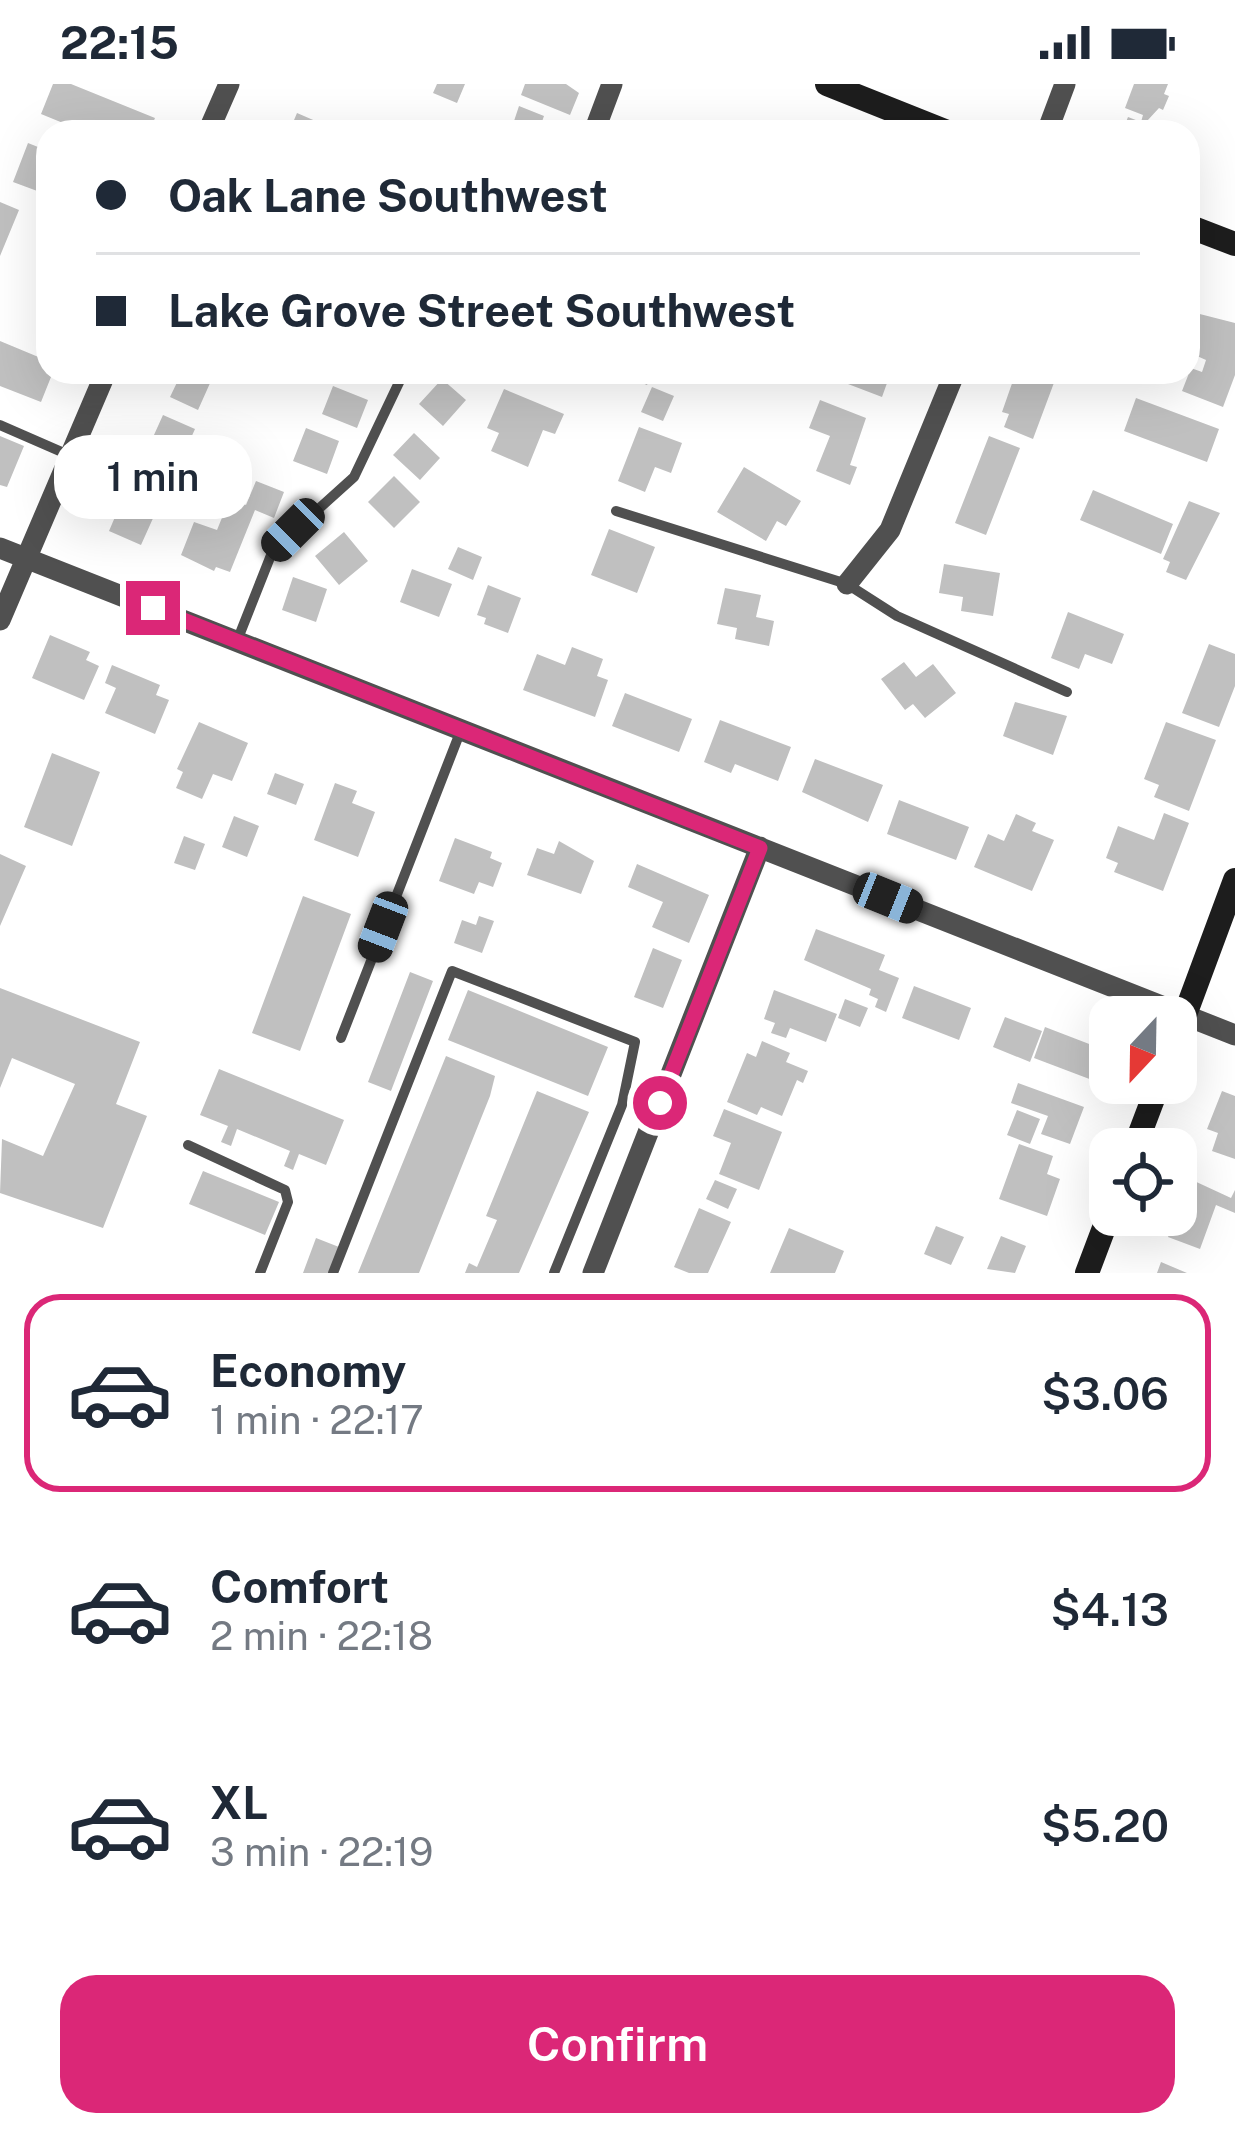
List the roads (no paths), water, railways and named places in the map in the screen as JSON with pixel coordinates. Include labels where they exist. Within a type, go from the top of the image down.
[{"type":"street","points":[[213,120],[229,84]]},
{"type":"street","points":[[598,120],[612,84]]},
{"type":"street","points":[[827,84],[917,120]]},
{"type":"street","points":[[1052,120],[1065,84]]},
{"type":"street","points":[[1200,231],[1235,244]]},
{"type":"street","points":[[0,620],[101,384]]},
{"type":"street","points":[[847,584],[890,530],[950,384]]},
{"type":"street","points":[[0,548],[760,848],[1107,996]]},
{"type":"street","points":[[592,1273],[760,848]]},
{"type":"street","points":[[1192,996],[1235,880]]},
{"type":"street","points":[[1197,1029],[1235,1035]]},
{"type":"street","points":[[1087,1273],[1101,1236]]},
{"type":"lane","points":[[237,641],[273,550],[354,478],[398,384]]},
{"type":"lane","points":[[0,425],[70,456]]},
{"type":"lane","points":[[616,511],[847,584],[915,624],[1067,692]]},
{"type":"lane","points":[[341,1039],[461,730]]},
{"type":"lane","points":[[333,1273],[452,971],[635,1042],[622,1106],[554,1273]]},
{"type":"lane","points":[[188,1145],[285,1190],[288,1202],[260,1273]]}]
